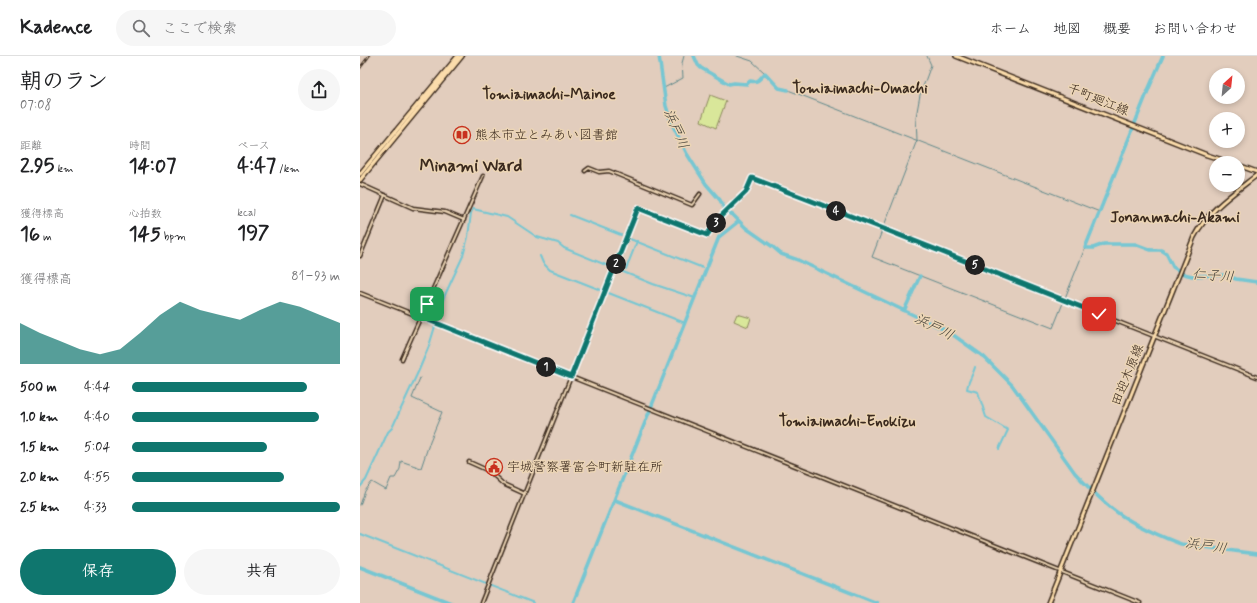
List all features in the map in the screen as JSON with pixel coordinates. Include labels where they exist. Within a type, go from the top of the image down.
[{"type":"highway","points":[[360,174],[458,56]]},
{"type":"highway","points":[[360,180],[462,56]]},
{"type":"main road","name":"千町廻江線","points":[[956,56],[1211,156]]},
{"type":"main road","points":[[1245,168],[1257,172]]},
{"type":"main road","name":"田迎木原線","points":[[1048,603],[1194,237],[1203,222],[1214,210],[1257,175]]},
{"type":"street","points":[[585,171],[589,168],[599,172],[609,171],[692,205],[700,194]]},
{"type":"street","points":[[402,359],[483,176]]},
{"type":"street","points":[[481,603],[638,208],[707,235],[720,217],[746,192],[752,178],[1257,377]]},
{"type":"street","points":[[360,184],[413,208],[445,212],[464,220]]},
{"type":"street","points":[[360,256],[385,195]]},
{"type":"street","points":[[360,293],[1140,603]]},
{"type":"street","points":[[469,462],[489,471],[503,484],[525,494]]},
{"type":"green space","points":[[710,95],[726,101],[716,128],[701,121]]},
{"type":"green space","points":[[737,314],[751,318],[748,327],[734,321]]},
{"type":"waterway","name":"浜戸川","points":[[659,56],[666,106],[672,124],[687,154],[706,184],[720,200],[726,212],[733,215],[746,228],[781,254],[798,260],[949,332],[984,357],[1012,385],[1075,473],[1112,509],[1124,517],[1181,544],[1257,554]]},
{"type":"waterway","points":[[664,88],[683,78],[682,63],[684,56]]},
{"type":"waterway","name":"仁子川","points":[[694,56],[701,68],[729,84],[747,84],[750,81],[759,80],[765,73],[779,88],[788,90]]},
{"type":"waterway","points":[[737,56],[752,61],[765,73]]},
{"type":"waterway","points":[[927,56],[931,65],[920,95],[916,117],[917,140],[872,257],[1053,328],[1085,248]]},
{"type":"waterway","points":[[1163,56],[1085,248],[1093,248],[1104,244],[1135,244],[1151,250],[1161,250],[1166,253],[1173,267],[1184,274],[1192,276],[1225,275],[1236,279],[1257,282]]},
{"type":"waterway","points":[[788,90],[1100,212]]},
{"type":"waterway","points":[[360,487],[366,480],[388,432],[392,428],[429,346],[444,297],[463,256],[473,209],[507,217],[537,237],[558,243],[564,248],[653,284],[695,298]]},
{"type":"waterway","points":[[570,215],[621,235]]},
{"type":"waterway","points":[[573,603],[719,237],[739,221]]},
{"type":"waterway","points":[[630,239],[703,268]]},
{"type":"waterway","points":[[626,269],[637,241]]},
{"type":"waterway","points":[[540,256],[543,263],[550,270],[685,323]]},
{"type":"waterway","points":[[904,311],[920,276]]},
{"type":"waterway","points":[[975,367],[967,389],[978,392],[986,417],[1008,430],[999,449]]},
{"type":"waterway","points":[[360,505],[365,491],[372,482],[386,490],[391,478],[395,478],[400,469],[401,461],[421,468],[442,412],[412,398],[420,378]]},
{"type":"waterway","points":[[615,500],[877,603]]},
{"type":"waterway","points":[[360,534],[534,603]]},
{"type":"waterway","points":[[360,567],[451,603]]},
{"type":"railway","points":[[360,68],[369,56]]},
{"type":"place","name":"熊本市立とみあい図書館","points":[[462,135]]},
{"type":"place","name":"宇城警察署富合町新駐在所","points":[[494,467]]},
{"type":"district","name":"Tomiaimachi-Omachi","points":[[860,89]]},
{"type":"district","name":"Tomiaimachi-Mainoe","points":[[549,95]]},
{"type":"district","name":"Minami Ward","points":[[471,166]]},
{"type":"district","name":"Jonanmachi-Akami","points":[[1175,218]]},
{"type":"district","name":"Tomiaimachi-Enokizu","points":[[847,422]]},
{"type":"route","points":[[427,304],[421,317],[571,377],[638,208],[707,235],[720,217],[746,192],[752,178],[1099,314]]}]
